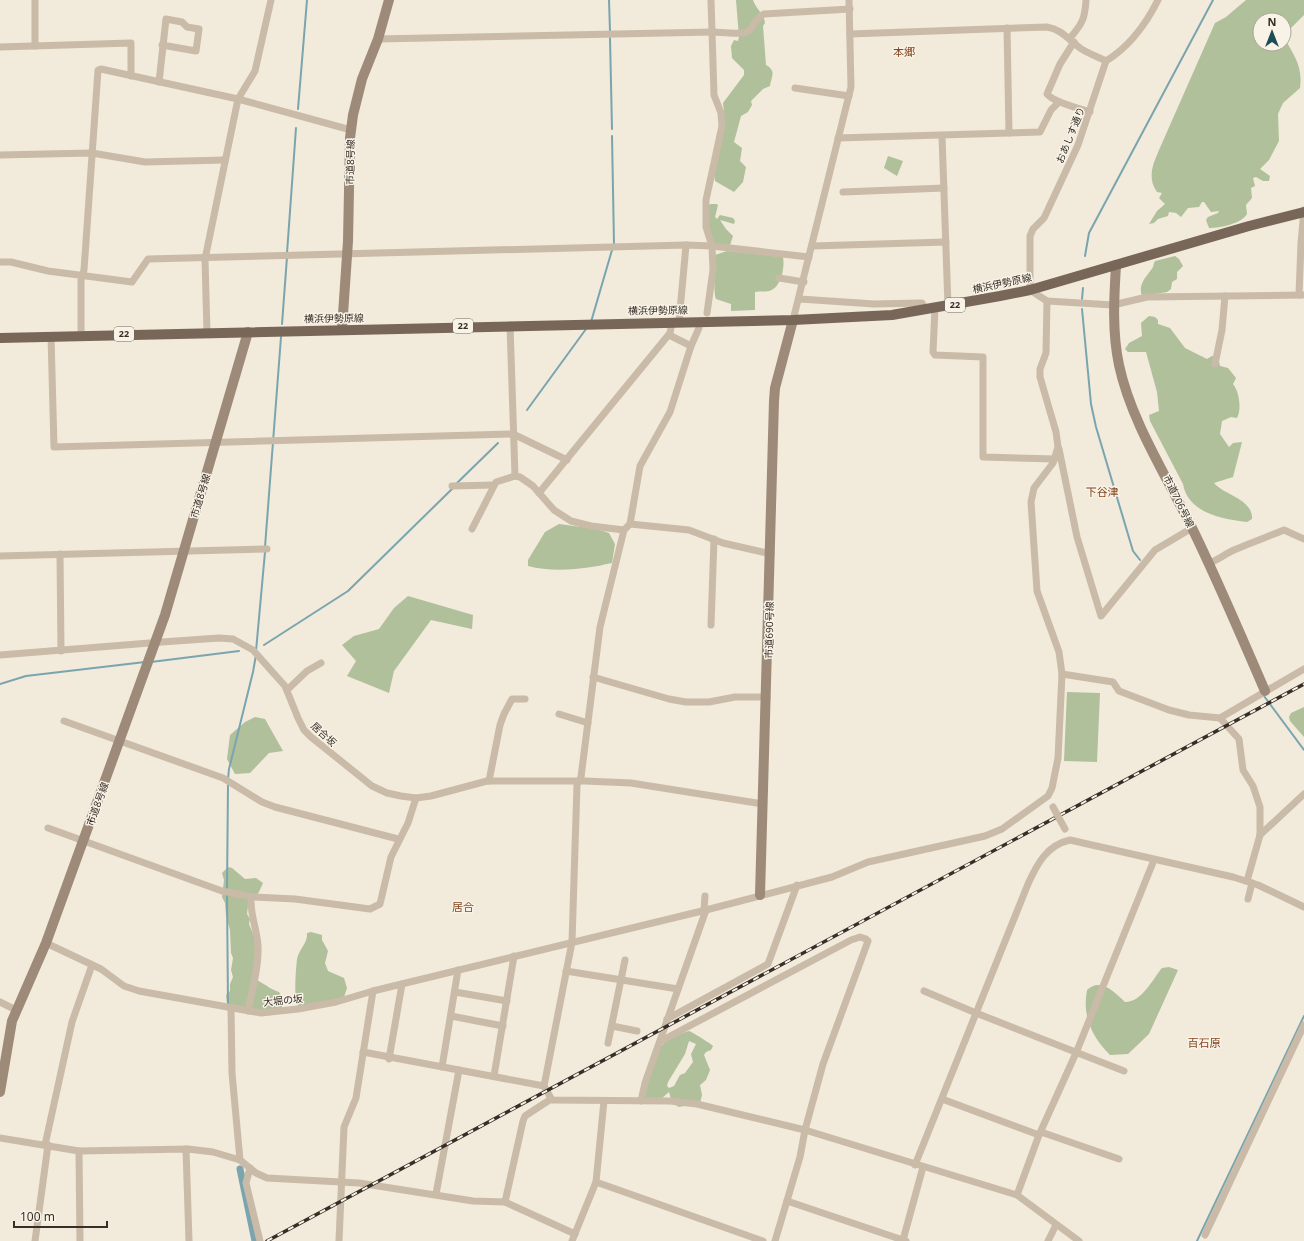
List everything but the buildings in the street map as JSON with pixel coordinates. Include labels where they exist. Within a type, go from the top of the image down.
[{"type":"main road","name":"横浜伊勢原線","points":[[0,338],[510,325],[793,320],[892,315],[1030,290],[1249,226],[1304,212]]},
{"type":"street","points":[[35,0],[35,46]]},
{"type":"street","points":[[207,333],[205,258],[224,160],[238,99],[255,71],[271,0]]},
{"type":"street","name":"市道8号線","points":[[342,329],[348,253],[351,130],[355,103],[362,79],[378,39],[389,0]]},
{"type":"street","points":[[706,313],[713,270],[712,246],[706,227],[706,200],[722,126],[721,113],[714,95],[711,0]]},
{"type":"street","points":[[793,320],[800,299],[851,87],[849,0]]},
{"type":"street","points":[[1086,0],[1085,17],[1060,64],[1047,94],[1050,98],[1059,102],[1067,103],[1090,112]]},
{"type":"street","points":[[850,34],[1007,28],[1053,28],[1072,40],[1080,48],[1106,61],[1115,56],[1143,26],[1158,0]]},
{"type":"street","points":[[378,39],[713,32],[742,33],[749,31],[758,17],[764,14],[850,9]]},
{"type":"street","points":[[159,82],[162,45],[166,19],[182,22],[187,27],[200,29],[196,51],[162,45]]},
{"type":"street","points":[[1007,28],[1009,133]]},
{"type":"street","points":[[0,47],[130,43],[131,76]]},
{"type":"street","name":"おあしす通り","points":[[1030,290],[1030,236],[1033,229],[1044,218],[1078,145],[1106,61]]},
{"type":"street","points":[[81,335],[82,276],[98,70],[101,69],[238,99],[351,130]]},
{"type":"street","points":[[795,88],[849,96]]},
{"type":"street","points":[[838,138],[1040,132],[1050,110],[1059,102]]},
{"type":"street","points":[[942,136],[948,306]]},
{"type":"street","points":[[0,155],[92,153],[146,162],[224,160]]},
{"type":"street","points":[[843,192],[944,188]]},
{"type":"street","points":[[1030,290],[1047,302],[1114,305],[1147,297],[1301,295],[1304,212]]},
{"type":"street","points":[[812,246],[946,242]]},
{"type":"street","points":[[539,493],[669,335],[675,322],[686,245]]},
{"type":"street","points":[[0,262],[11,262],[48,271],[132,282],[148,259],[686,245],[712,246],[809,258]]},
{"type":"street","name":"市道706号線","points":[[1116,265],[1114,330],[1119,364],[1131,405],[1209,563],[1265,691]]},
{"type":"street","points":[[779,278],[804,282]]},
{"type":"street","points":[[1215,364],[1222,330],[1225,296]]},
{"type":"street","points":[[800,299],[874,304],[922,303],[930,309],[933,352],[935,355],[983,357],[983,457],[1055,459]]},
{"type":"street","points":[[1047,302],[1046,353],[1040,369],[1040,377],[1056,432],[1077,537],[1102,616],[1155,550],[1192,528]]},
{"type":"street","name":"市道690号線","points":[[760,895],[764,804],[774,401],[775,388],[793,320]]},
{"type":"street","points":[[510,325],[515,476]]},
{"type":"street","points":[[551,1099],[544,1086],[572,942],[575,814],[600,627],[624,530],[630,524],[640,466],[670,412],[691,346],[699,328]]},
{"type":"street","name":"市道8号線","points":[[0,1092],[12,1021],[46,944],[165,615],[248,332]]},
{"type":"street","points":[[669,335],[691,346]]},
{"type":"street","points":[[51,336],[54,446],[513,434],[567,460]]},
{"type":"street","points":[[1058,447],[1055,459],[1034,488],[1031,502],[1037,591],[1059,652],[1062,674],[1058,758],[1052,788],[1048,796],[1070,840]]},
{"type":"street","points":[[472,529],[496,482],[515,476],[525,480],[554,510],[571,521],[591,526],[624,530]]},
{"type":"street","points":[[456,486],[494,485]]},
{"type":"street","points":[[630,524],[689,530],[723,543],[771,554]]},
{"type":"street","points":[[1209,563],[1247,544],[1284,530],[1304,539]]},
{"type":"street","points":[[711,625],[714,539]]},
{"type":"street","points":[[0,556],[266,549]]},
{"type":"street","points":[[60,554],[61,651]]},
{"type":"street","name":"居合坂","points":[[0,655],[155,642],[225,638],[239,641],[250,647],[259,655],[286,688],[304,730],[349,768],[382,791],[416,798]]},
{"type":"street","points":[[286,688],[307,671],[321,663]]},
{"type":"street","points":[[1062,674],[1114,682],[1119,691],[1169,710],[1189,715],[1220,718],[1304,669]]},
{"type":"street","points":[[593,677],[669,699],[686,702],[710,702],[735,697],[767,697]]},
{"type":"street","points":[[489,781],[500,725],[509,701],[515,698],[525,699]]},
{"type":"street","points":[[559,714],[588,723]]},
{"type":"street","points":[[1220,718],[1239,739],[1243,770],[1253,786],[1260,807],[1260,835],[1249,882],[1248,899]]},
{"type":"street","points":[[64,721],[120,740],[228,781],[262,802],[275,807],[398,840]]},
{"type":"street","points":[[48,828],[227,892],[252,897],[295,899],[374,908],[380,904],[391,857],[398,840],[408,824],[416,798],[443,794],[474,783],[489,781],[579,782],[631,783],[764,804]]},
{"type":"street","points":[[1260,835],[1304,794]]},
{"type":"street","name":"大堀の坂","points":[[46,944],[92,965],[129,988],[248,1011],[274,1012],[336,1002],[373,991],[705,910],[832,877],[868,862],[985,836],[1002,829],[1048,796]]},
{"type":"street","points":[[915,1165],[1036,867],[1054,845],[1070,840],[1249,882],[1304,907]]},
{"type":"street","points":[[1017,1195],[1040,1133],[1076,1054],[1154,860]]},
{"type":"street","points":[[668,1019],[768,964],[797,885]]},
{"type":"street","points":[[641,1101],[645,1083],[661,1041],[705,910],[705,896]]},
{"type":"street","points":[[248,1011],[258,955],[257,938],[251,913],[252,897]]},
{"type":"street","points":[[661,1041],[851,940],[860,937],[866,938],[867,947],[823,1064],[805,1130],[800,1157],[775,1241]]},
{"type":"street","points":[[494,1076],[514,956]]},
{"type":"street","points":[[608,1043],[625,960]]},
{"type":"street","points":[[34,1241],[47,1145],[72,1022],[92,965]]},
{"type":"street","points":[[442,1067],[452,1016],[458,970]]},
{"type":"street","points":[[566,971],[678,989]]},
{"type":"street","points":[[389,1058],[402,984]]},
{"type":"street","points":[[339,1241],[340,1182],[344,1126],[356,1098],[373,991]]},
{"type":"street","points":[[924,991],[1076,1054],[1124,1071]]},
{"type":"street","points":[[455,992],[507,1001]]},
{"type":"street","points":[[0,1002],[16,1010]]},
{"type":"street","points":[[231,1008],[232,1074],[240,1160]]},
{"type":"street","points":[[452,1016],[503,1026]]},
{"type":"street","points":[[1205,1235],[1304,1025]]},
{"type":"street","points":[[612,1026],[637,1031]]},
{"type":"street","points":[[363,1052],[544,1086]]},
{"type":"street","points":[[436,1194],[459,1070]]},
{"type":"street","points":[[505,1202],[525,1116],[551,1099],[670,1101],[712,1106],[805,1130],[915,1165],[1017,1195],[1039,1209],[1056,1225],[1079,1241]]},
{"type":"street","points":[[942,1099],[1040,1133],[1119,1158]]},
{"type":"street","points":[[572,1241],[596,1182],[604,1101]]},
{"type":"street","points":[[0,1138],[79,1151],[186,1149],[213,1152],[240,1160],[256,1174],[280,1180],[358,1183],[473,1201],[505,1202],[575,1234]]},
{"type":"street","points":[[186,1149],[189,1241]]},
{"type":"street","points":[[79,1151],[80,1241]]},
{"type":"street","points":[[787,1201],[905,1240],[923,1167]]},
{"type":"street","points":[[250,1168],[246,1184],[260,1241]]},
{"type":"street","points":[[596,1182],[763,1241]]},
{"type":"street","points":[[1048,1241],[1056,1225]]},
{"type":"green space","points":[[736,0],[753,0],[763,17],[765,23],[763,26],[766,65],[771,70],[772,74],[770,86],[763,89],[751,101],[752,105],[748,112],[741,116],[734,142],[742,148],[740,161],[746,167],[743,182],[734,192],[715,181],[714,174],[724,112],[723,103],[744,75],[744,70],[732,58],[731,46],[734,40],[738,41],[739,37]]},
{"type":"green space","points":[[1246,0],[1304,0],[1304,15],[1292,27],[1292,12],[1252,12],[1252,52],[1292,52],[1299,67],[1301,80],[1300,88],[1283,103],[1278,114],[1279,141],[1269,160],[1260,169],[1270,176],[1269,181],[1263,181],[1256,177],[1253,178],[1255,186],[1251,188],[1252,198],[1246,205],[1247,214],[1240,220],[1230,225],[1209,228],[1206,220],[1208,217],[1218,213],[1219,211],[1211,212],[1204,202],[1202,202],[1199,207],[1188,208],[1181,217],[1176,213],[1169,212],[1168,216],[1149,224],[1157,211],[1165,204],[1159,198],[1162,193],[1157,192],[1152,182],[1153,166],[1215,23],[1226,17]]},
{"type":"green space","points":[[888,156],[903,161],[897,176],[884,168]]},
{"type":"green space","points":[[709,205],[718,205],[715,217],[717,219],[720,215],[733,218],[735,221],[734,224],[720,220],[733,236],[730,245],[715,247],[709,233]]},
{"type":"green space","points":[[727,251],[783,257],[783,272],[777,286],[769,291],[755,292],[755,310],[731,311],[731,304],[716,299],[714,285],[715,255]]},
{"type":"green space","points":[[1175,256],[1179,259],[1183,266],[1177,272],[1177,279],[1172,282],[1171,289],[1167,292],[1142,296],[1141,288],[1144,279],[1153,268],[1155,261]]},
{"type":"green space","points":[[1149,316],[1155,317],[1158,320],[1158,324],[1170,328],[1185,348],[1207,359],[1212,356],[1218,357],[1220,366],[1228,368],[1236,378],[1233,384],[1237,391],[1239,400],[1239,414],[1237,418],[1231,417],[1222,421],[1220,434],[1229,447],[1233,443],[1242,442],[1233,477],[1214,483],[1224,491],[1243,502],[1248,507],[1251,512],[1252,519],[1247,522],[1227,519],[1208,513],[1192,502],[1186,494],[1183,484],[1150,421],[1149,415],[1159,411],[1157,392],[1146,352],[1128,352],[1125,349],[1129,343],[1142,336],[1141,323]]},
{"type":"green space","points":[[559,524],[596,529],[609,533],[615,544],[612,563],[592,567],[559,570],[528,566],[528,560],[545,532]]},
{"type":"green space","points":[[408,596],[473,615],[472,629],[431,620],[394,671],[389,693],[347,676],[356,661],[342,645],[354,636],[379,629],[394,608]]},
{"type":"green space","points":[[1067,692],[1100,693],[1097,762],[1064,761]]},
{"type":"green space","points":[[1304,707],[1304,737],[1290,721],[1289,717],[1291,713]]},
{"type":"green space","points":[[255,717],[265,719],[283,751],[269,753],[250,773],[235,774],[227,759],[230,735],[245,722]]},
{"type":"green space","points":[[228,867],[232,868],[245,879],[256,878],[263,883],[259,892],[248,906],[247,914],[250,919],[249,924],[257,943],[252,978],[279,992],[282,997],[282,1008],[263,1011],[227,1004],[226,995],[230,991],[230,984],[233,977],[231,970],[233,958],[231,953],[230,930],[226,915],[225,903],[222,897],[224,880],[222,873]]},
{"type":"green space","points":[[311,932],[322,935],[322,940],[328,951],[325,963],[328,971],[344,978],[347,988],[344,997],[299,1009],[295,992],[297,959],[306,940],[307,933]]},
{"type":"green space","points":[[1169,967],[1178,970],[1149,1034],[1128,1054],[1110,1055],[1098,1041],[1090,1026],[1086,1009],[1087,990],[1092,986],[1103,986],[1108,988],[1125,1002],[1131,1001],[1146,990],[1162,968]]},
{"type":"green space","points":[[689,1031],[713,1046],[711,1050],[706,1052],[704,1055],[710,1070],[706,1080],[700,1085],[702,1095],[700,1103],[679,1107],[672,1103],[669,1092],[661,1099],[645,1099],[646,1081],[659,1050],[667,1041]],"holes":[[[689,1041],[696,1044],[691,1054],[693,1062],[685,1073],[680,1075],[674,1086],[669,1088],[667,1086],[668,1082],[685,1054]]]},
{"type":"waterway","points":[[298,109],[307,0]]},
{"type":"waterway","points":[[609,0],[610,31]]},
{"type":"waterway","points":[[1085,256],[1089,233],[1213,0]]},
{"type":"waterway","points":[[610,38],[612,129]]},
{"type":"waterway","points":[[287,253],[296,128]]},
{"type":"waterway","points":[[612,136],[614,244]]},
{"type":"waterway","points":[[591,322],[612,250]]},
{"type":"waterway","points":[[282,324],[287,257]]},
{"type":"waterway","points":[[1082,299],[1083,288]]},
{"type":"waterway","points":[[1082,309],[1091,404],[1096,427],[1133,551],[1140,560]]},
{"type":"waterway","points":[[527,410],[586,329]]},
{"type":"waterway","points":[[265,547],[281,337]]},
{"type":"waterway","points":[[457,483],[498,443]]},
{"type":"waterway","points":[[264,645],[348,591],[453,488]]},
{"type":"waterway","points":[[256,651],[265,552]]},
{"type":"waterway","points":[[151,662],[239,651]]},
{"type":"waterway","points":[[228,779],[229,769],[256,655]]},
{"type":"waterway","points":[[0,684],[26,676],[145,662]]},
{"type":"waterway","points":[[1264,696],[1304,750]]},
{"type":"waterway","points":[[227,889],[228,784]]},
{"type":"waterway","points":[[227,894],[228,1005]]},
{"type":"waterway","points":[[1197,1241],[1304,1016]]},
{"type":"waterway","points":[[240,1169],[255,1241]]},
{"type":"railway","points":[[267,1241],[1304,684]]},
{"type":"district","name":"本郷","points":[[904,52]]},
{"type":"district","name":"下谷津","points":[[1102,492]]},
{"type":"district","name":"居合","points":[[463,907]]},
{"type":"district","name":"百石原","points":[[1204,1043]]}]
